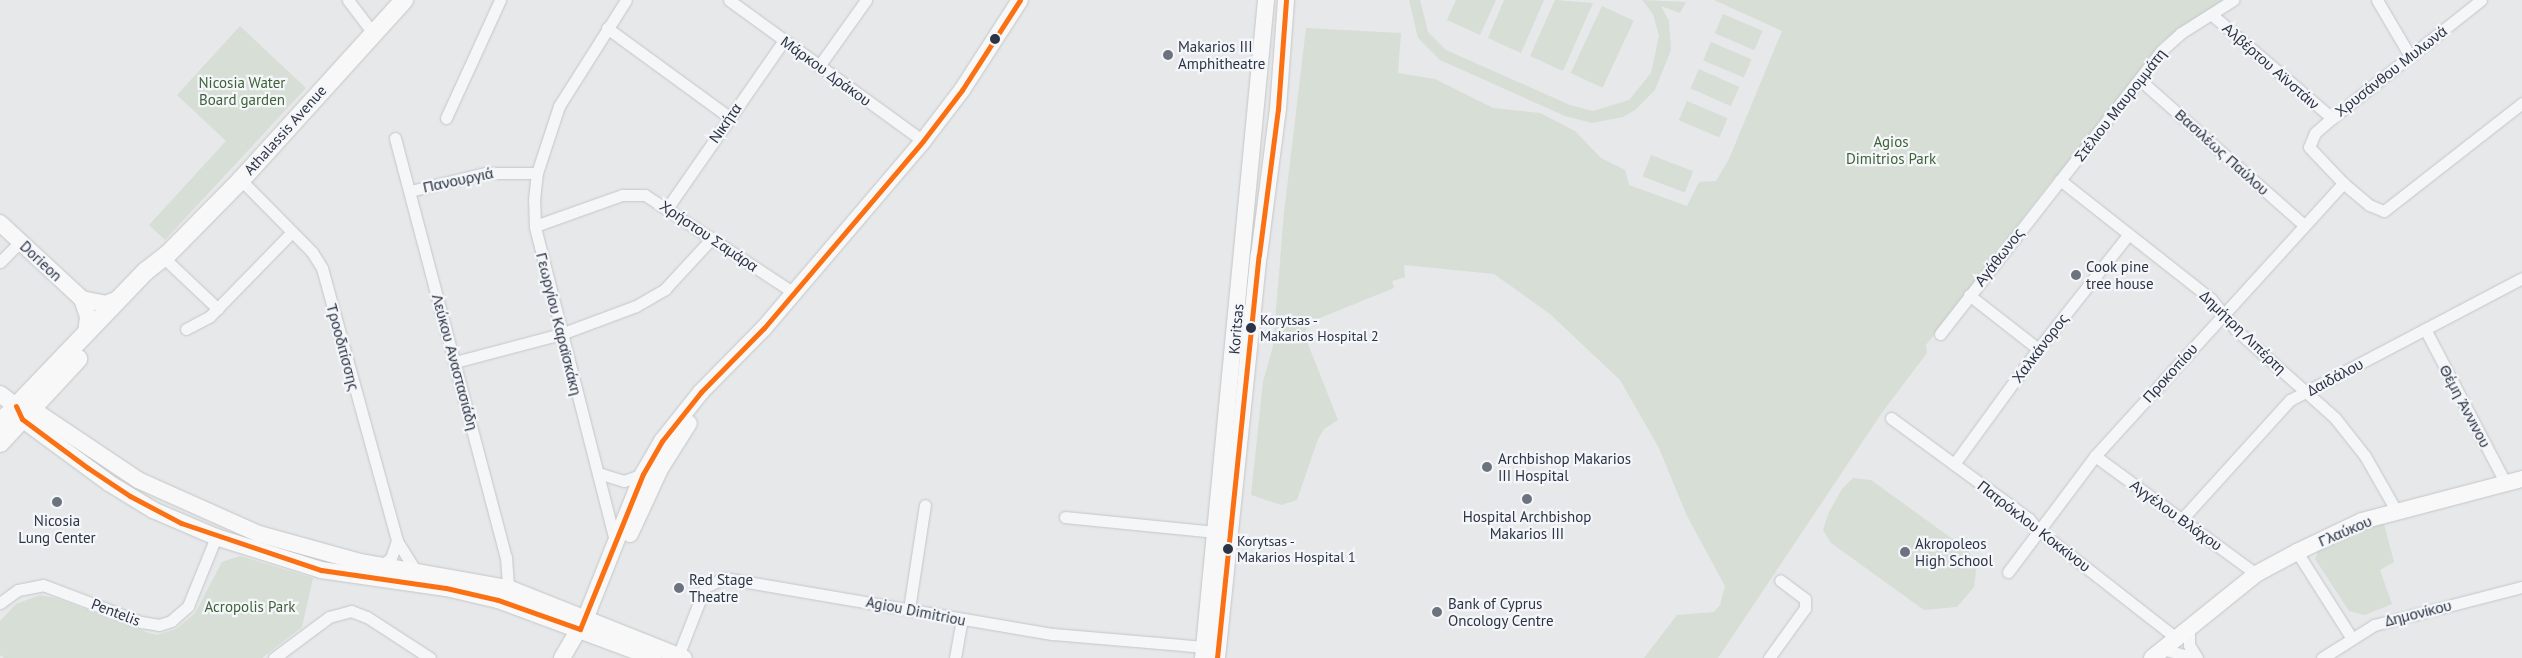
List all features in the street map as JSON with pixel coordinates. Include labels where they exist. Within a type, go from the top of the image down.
[{"type":"main road","name":"Athalassis Avenue","points":[[0,444],[23,411],[86,334],[241,180],[404,0]]},
{"type":"main road","name":"Athalassis Avenue","points":[[0,423],[23,411],[152,278],[164,258]]},
{"type":"street","points":[[348,0],[373,33]]},
{"type":"street","points":[[446,118],[500,0]]},
{"type":"street","name":"Γεωργίου Καραϊσκάκη","points":[[615,541],[535,226],[537,172],[559,106],[626,0]]},
{"type":"street","name":"Μάρκου Δράκου","points":[[729,0],[743,4],[784,40],[923,141]]},
{"type":"street","points":[[819,66],[866,0]]},
{"type":"street","points":[[562,658],[583,623],[607,569],[615,541],[643,474],[680,418],[731,365],[923,141],[962,90],[1020,0]]},
{"type":"street","name":"Koritsas","points":[[1203,653],[1215,532],[1232,305],[1266,0]]},
{"type":"street","name":"Koritsas","points":[[1218,658],[1258,262],[1278,109],[1286,0]]},
{"type":"street","name":"Στέλιου Μαυρομμάτη","points":[[2060,180],[2169,43],[2233,0]]},
{"type":"street","points":[[2377,0],[2410,56]]},
{"type":"street","name":"Χρυσάνθου Μυλωνά","points":[[2343,183],[2309,147],[2314,134],[2481,0]]},
{"type":"street","name":"Αλβέρτου Αϊνστάιν","points":[[2211,14],[2332,118]]},
{"type":"street","points":[[607,28],[729,117]]},
{"type":"street","name":"Νικήτα","points":[[668,207],[784,40]]},
{"type":"street","name":"Βασιλέως Παύλου","points":[[2140,80],[2304,225]]},
{"type":"street","points":[[2343,183],[2369,204],[2384,211],[2522,103]]},
{"type":"street","name":"Λεύκου Αναστασιάδη","points":[[395,138],[508,565],[508,588]]},
{"type":"street","name":"Πανουργιά","points":[[410,191],[485,173],[537,172]]},
{"type":"street","name":"Τροοδιτίσσης","points":[[241,180],[312,252],[325,276],[397,541],[415,570]]},
{"type":"street","name":"Δημήτρη Λιπέρτη","points":[[2060,180],[2211,299],[2222,314],[2348,431],[2397,512]]},
{"type":"street","name":"Αγάθωνος","points":[[1940,334],[2060,180]]},
{"type":"street","name":"Προκοπίου","points":[[2008,572],[2096,456],[2222,314],[2343,183]]},
{"type":"street","name":"Χρήστου Σαμάρα","points":[[535,226],[622,195],[645,195],[668,207],[794,293]]},
{"type":"street","name":"Dorieon","points":[[0,223],[82,299]]},
{"type":"street","points":[[186,329],[206,320],[292,232]]},
{"type":"street","name":"Χαλκάνορος","points":[[1954,464],[2038,349],[2128,235]]},
{"type":"street","points":[[455,362],[561,334],[613,317],[665,289],[712,238]]},
{"type":"street","points":[[0,262],[20,242]]},
{"type":"street","points":[[164,258],[218,309]]},
{"type":"street","name":"Δαιδάλου","points":[[2182,519],[2290,400],[2308,393],[2522,278]]},
{"type":"street","points":[[1969,295],[2038,349]]},
{"type":"street","points":[[82,299],[106,304],[121,298]]},
{"type":"street","points":[[82,299],[88,316],[86,334]]},
{"type":"street","name":"Θέμη Άννινου","points":[[2425,329],[2506,484]]},
{"type":"street","points":[[607,569],[624,546],[670,452],[731,365]]},
{"type":"street","points":[[0,394],[130,496],[216,537],[321,570],[446,588],[498,600],[583,623],[681,657]]},
{"type":"street","points":[[23,411],[138,480],[190,505],[285,542],[381,566],[415,570],[508,588],[654,658]]},
{"type":"street","name":"Πατρόκλου Κοκκίνου","points":[[1891,418],[2029,520],[2038,530],[2182,632]]},
{"type":"street","name":"Αγγέλου Βλάχου","points":[[2096,456],[2256,574]]},
{"type":"street","points":[[598,473],[624,481],[643,474]]},
{"type":"street","name":"Γλαύκου","points":[[2157,654],[2256,574],[2297,552],[2362,521],[2522,479]]},
{"type":"street","points":[[909,610],[925,505]]},
{"type":"street","points":[[1065,517],[1215,532]]},
{"type":"street","name":"Pentelis","points":[[0,602],[18,590],[43,585],[148,624],[165,623],[188,606],[216,537]]},
{"type":"street","points":[[381,566],[391,558],[397,541]]},
{"type":"street","points":[[2297,552],[2351,637]]},
{"type":"street","name":"Agiou Dimitriou","points":[[681,657],[705,587],[724,578],[962,620],[1053,634],[1203,653]]},
{"type":"street","points":[[1769,658],[1805,608],[1805,599],[1780,580]]},
{"type":"street","name":"Δημονίκου","points":[[2322,658],[2351,637],[2388,620],[2522,587]]},
{"type":"street","points":[[274,658],[329,617],[343,612],[359,612],[423,656]]},
{"type":"street","points":[[955,658],[962,620]]},
{"type":"street","points":[[2182,632],[2196,658]]},
{"type":"street","points":[[2157,654],[2196,658]]},
{"type":"green space","points":[[1409,0],[1420,0],[1428,32],[1446,50],[1570,105],[1593,111],[1629,100],[1651,73],[1659,36],[1653,14],[1642,0],[1686,2],[1680,13],[1661,6],[1669,21],[1671,50],[1655,90],[1635,110],[1623,117],[1592,123],[1565,116],[1440,60],[1418,38]]},
{"type":"green space","points":[[1456,0],[1496,0],[1480,35],[1447,20]]},
{"type":"green space","points":[[1504,0],[1544,0],[1521,53],[1488,38]]},
{"type":"green space","points":[[1555,0],[1593,3],[1563,71],[1530,56]]},
{"type":"green space","name":"Agios Dimitrios Park","points":[[1714,0],[2223,0],[2161,42],[2097,130],[2049,184],[1926,345],[1927,353],[1881,414],[1718,658],[1644,658],[1677,615],[1714,612],[1720,605],[1725,586],[1687,516],[1659,448],[1620,380],[1550,314],[1494,274],[1404,265],[1405,277],[1392,281],[1394,288],[1310,322],[1304,334],[1338,420],[1324,429],[1318,439],[1297,500],[1281,505],[1251,495],[1263,382],[1273,346],[1284,213],[1306,28],[1401,33],[1398,73],[1435,79],[1493,108],[1540,113],[1575,131],[1601,158],[1625,170],[1629,185],[1687,206],[1699,182],[1716,181],[1729,159],[1782,31]]},
{"type":"green space","points":[[1602,6],[1634,21],[1602,88],[1571,73]]},
{"type":"green space","points":[[1723,14],[1763,31],[1754,50],[1715,33]]},
{"type":"green space","name":"Nicosia Water Board garden","points":[[240,26],[306,88],[165,240],[149,225],[226,141],[177,95]]},
{"type":"green space","points":[[1711,42],[1752,59],[1744,78],[1703,60]]},
{"type":"green space","points":[[1699,69],[1739,87],[1731,106],[1690,88]]},
{"type":"green space","points":[[1687,101],[1728,118],[1719,138],[1679,120]]},
{"type":"green space","points":[[1651,155],[1693,171],[1685,193],[1643,176]]},
{"type":"green space","points":[[1853,478],[1871,480],[1969,551],[1976,571],[1974,587],[1957,607],[1924,610],[1831,543],[1823,530],[1829,512],[1842,489]]},
{"type":"green space","points":[[2383,520],[2394,562],[2380,570],[2392,604],[2365,615],[2349,611],[2315,559],[2319,548]]},
{"type":"green space","name":"Acropolis Park","points":[[240,556],[313,578],[302,627],[262,658],[4,658],[0,655],[0,621],[16,604],[40,595],[55,598],[157,635],[176,629],[195,613],[222,562]]},
{"type":"transit line","points":[[16,406],[22,419],[88,468],[130,496],[181,523],[321,570],[446,588],[498,600],[580,629],[643,474],[662,441],[701,392],[764,328],[923,141],[962,90],[1020,0]]},
{"type":"transit line","points":[[1217,658],[1259,255],[1278,109],[1286,0]]},
{"type":"place","name":"Makarios III Amphitheatre","points":[[1168,55]]},
{"type":"place","name":"Cook pine tree house","points":[[2076,275]]},
{"type":"place","name":"Korytsas - Makarios Hospital 2","points":[[1251,328]]},
{"type":"place","name":"Archbishop Makarios III Hospital","points":[[1487,467]]},
{"type":"place","name":"Hospital Archbishop Makarios III","points":[[1527,499]]},
{"type":"place","name":"Nicosia Lung Center","points":[[57,502]]},
{"type":"place","name":"Korytsas - Makarios Hospital 1","points":[[1228,549]]},
{"type":"place","name":"Akropoleos High School","points":[[1905,552]]},
{"type":"place","name":"Red Stage Theatre","points":[[679,588]]},
{"type":"place","name":"Bank of Cyprus Oncology Centre","points":[[1437,612]]}]
